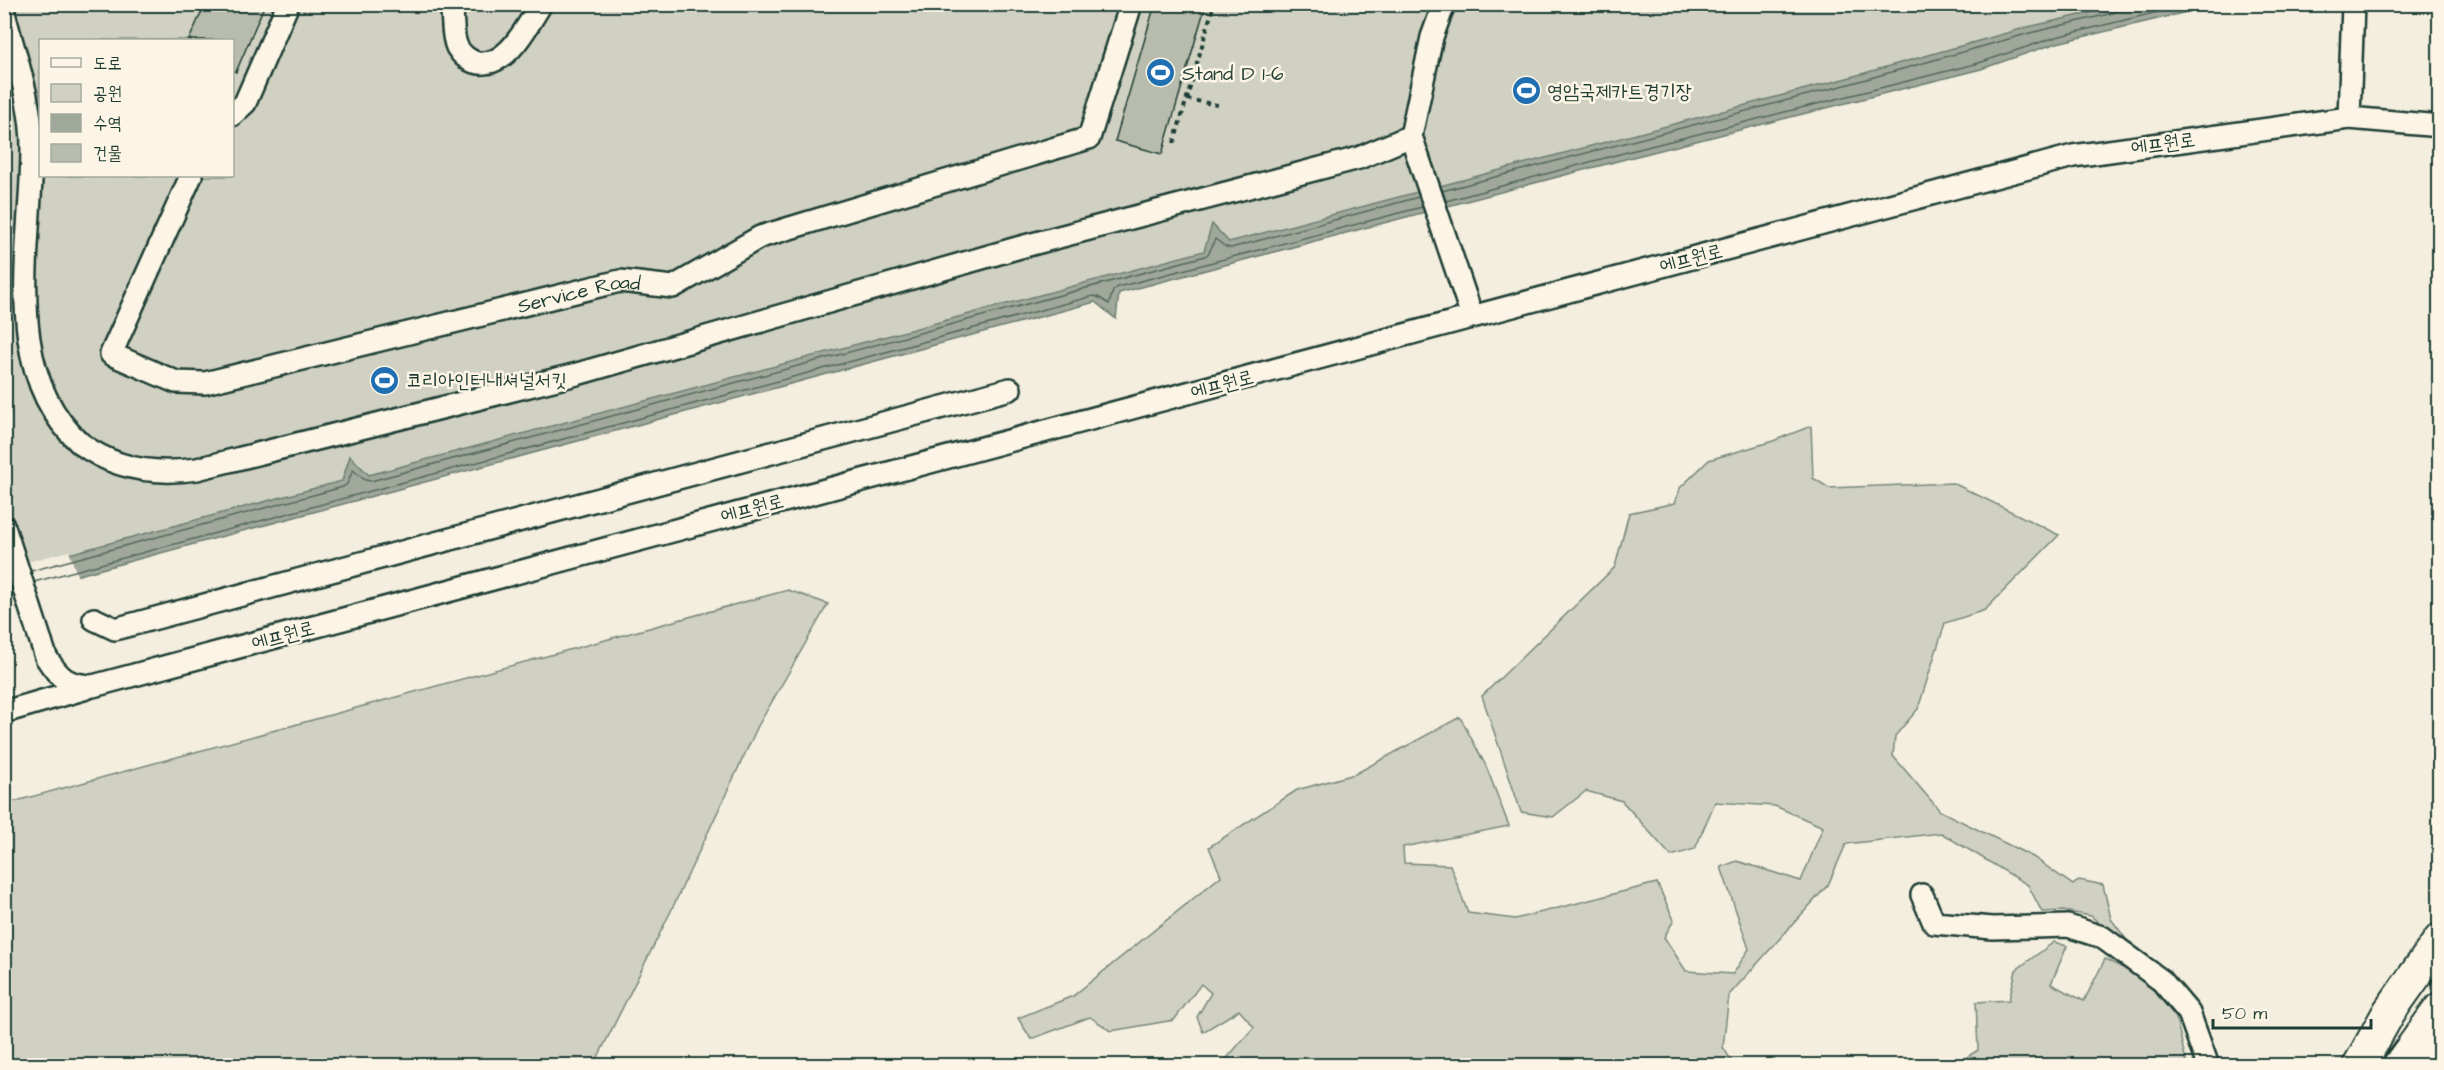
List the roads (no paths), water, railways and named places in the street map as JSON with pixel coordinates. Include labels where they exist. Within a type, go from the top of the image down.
[{"type":"highway","points":[[2359,1065],[2389,1012],[2439,940]]},
{"type":"highway","points":[[2370,1065],[2439,971]]},
{"type":"highway","points":[[2399,1065],[2439,1009]]},
{"type":"highway","points":[[2434,1065],[2439,1058]]},
{"type":"street","points":[[234,113],[245,103],[288,4]]},
{"type":"street","points":[[451,4],[456,45],[462,56],[484,64],[498,59],[520,38],[541,4]]},
{"type":"street","name":"Service Road","points":[[191,177],[111,354],[176,382],[205,383],[620,281],[673,287],[760,237],[1089,138],[1131,4]]},
{"type":"street","points":[[1444,4],[1432,37],[1411,136],[1472,316]]},
{"type":"street","points":[[2349,118],[2353,4]]},
{"type":"street","points":[[4,13],[26,103],[32,146],[20,282],[20,318],[26,356],[36,387],[50,414],[66,433],[89,450],[114,462],[139,470],[170,473],[197,469],[577,374],[1017,248],[1359,158],[1411,136]]},
{"type":"street","name":"에프원로","points":[[5,527],[46,657],[56,672],[67,682],[93,686],[2073,156],[2349,118],[2439,126]]},
{"type":"street","points":[[94,619],[115,629],[1010,389]]},
{"type":"street","points":[[4,712],[93,686]]},
{"type":"street","points":[[1922,895],[1934,923],[1993,928],[2068,926],[2102,938],[2162,981],[2189,1013],[2208,1065]]},
{"type":"water","points":[[2124,5],[2216,5],[2057,43],[1981,69],[1629,158],[1119,293],[1116,319],[1095,302],[79,575],[5,597],[5,571],[342,481],[350,456],[369,475],[1204,251],[1212,224],[1229,242],[1847,78],[2028,27]]},
{"type":"place","name":"Stand D 1-6","points":[[1161,73]]},
{"type":"place","name":"영암국제카트경기장","points":[[1526,91]]},
{"type":"place","name":"코리아인터내셔널서킷","points":[[385,380]]}]
